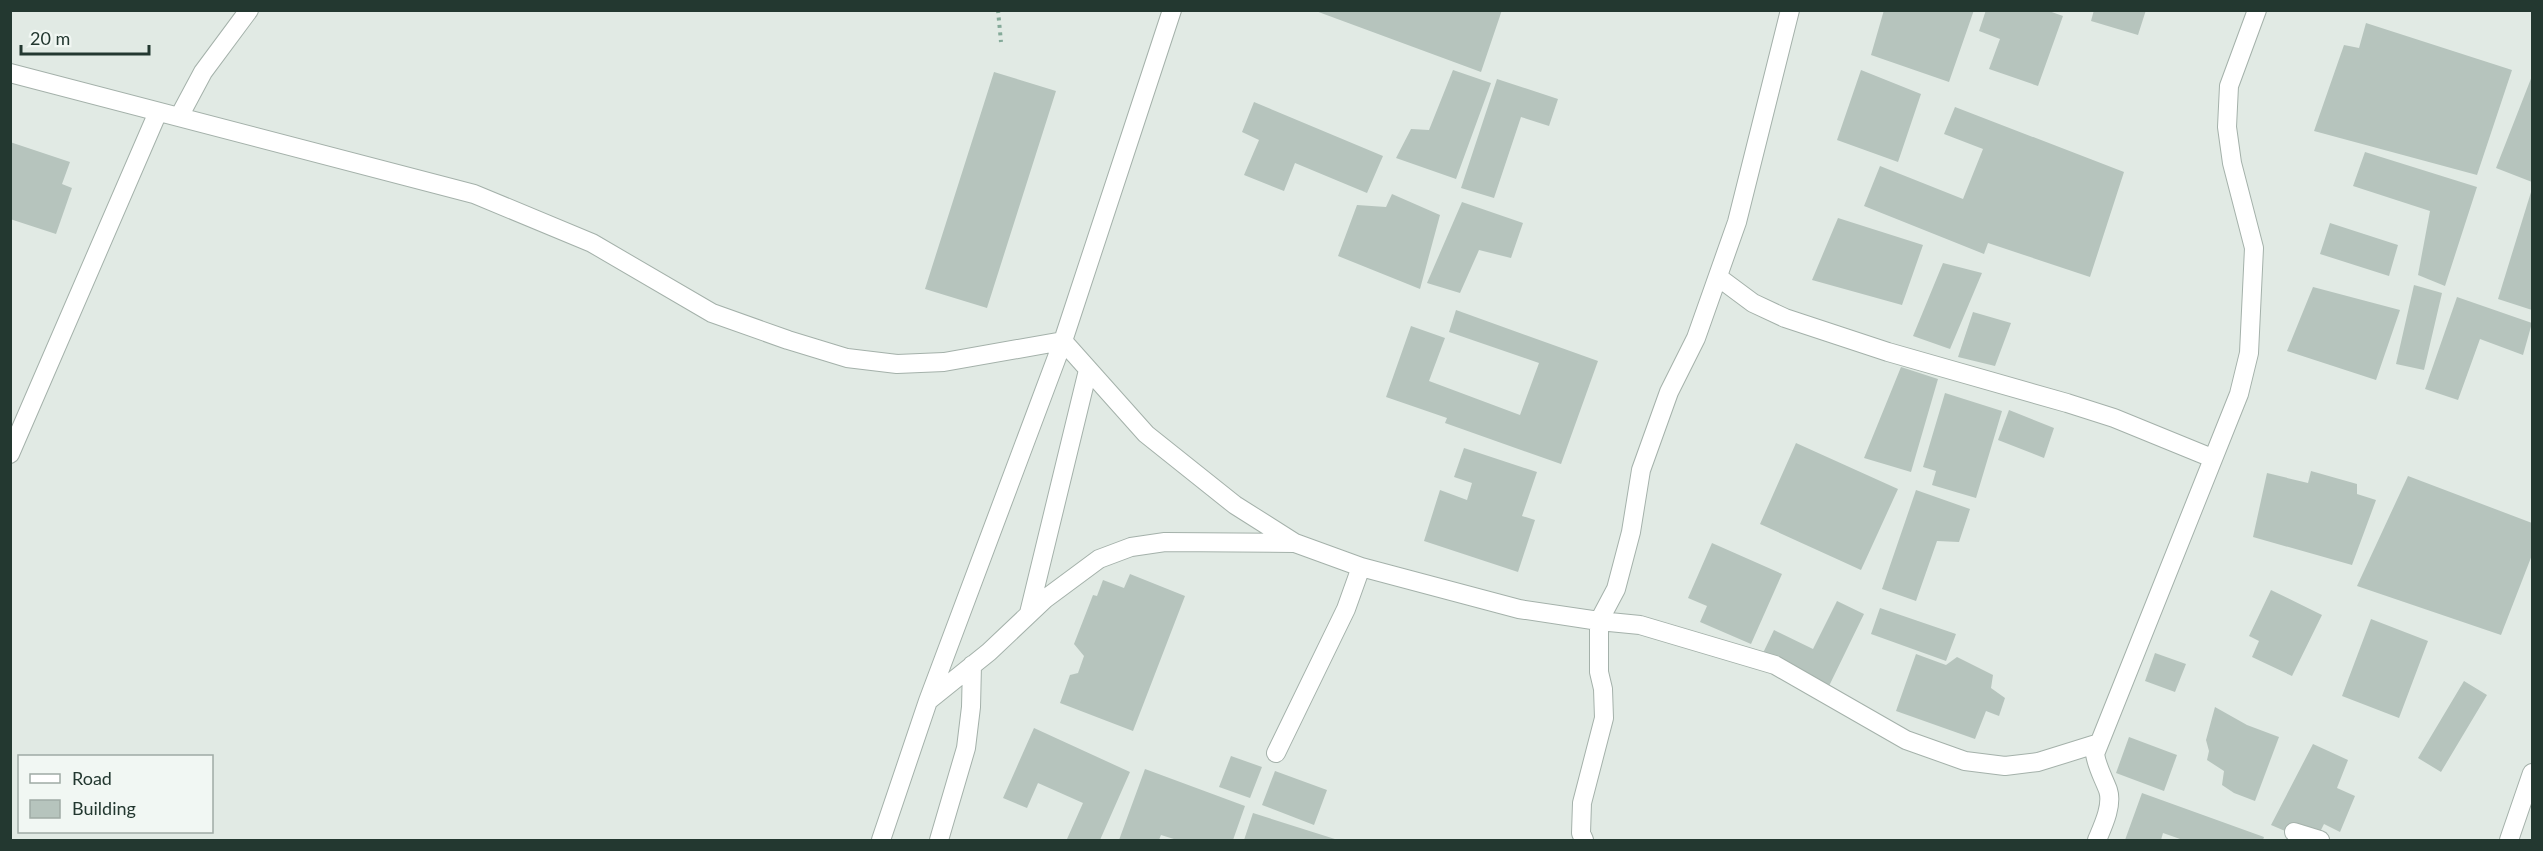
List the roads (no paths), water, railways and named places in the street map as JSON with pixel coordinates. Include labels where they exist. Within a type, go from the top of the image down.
[{"type":"street","points":[[180,115],[203,72],[249,10]]},
{"type":"street","points":[[881,840],[928,701],[1063,341],[1172,10]]},
{"type":"street","points":[[1584,840],[1581,833],[1582,803],[1604,718],[1603,689],[1599,672],[1599,621],[1616,589],[1631,532],[1641,470],[1669,392],[1696,338],[1737,222],[1790,10]]},
{"type":"street","points":[[2097,840],[2109,806],[2109,791],[2095,754],[2239,394],[2249,353],[2254,248],[2232,163],[2227,127],[2229,86],[2257,10]]},
{"type":"street","points":[[10,73],[158,112],[180,115],[474,194],[592,243],[712,313],[847,358],[897,364],[944,362],[1063,341]]},
{"type":"street","points":[[10,454],[158,112]]},
{"type":"street","points":[[1718,277],[1753,303],[1785,318],[1888,352],[2086,409],[2212,458]]},
{"type":"street","points":[[1063,341],[1146,435],[1235,505],[1295,543],[1361,567],[1519,609],[1640,626],[1775,665],[1906,740],[1965,760],[2005,766],[2038,762],[2099,743]]},
{"type":"street","points":[[1029,613],[1088,370]]},
{"type":"street","points":[[928,701],[1045,599],[1099,559],[1131,547],[1165,542],[1295,543]]},
{"type":"street","points":[[1276,753],[1346,609],[1361,567]]},
{"type":"street","points":[[939,840],[966,748],[971,707],[972,664]]},
{"type":"street","points":[[2509,840],[2532,773]]},
{"type":"street","points":[[2294,832],[2320,840]]}]
